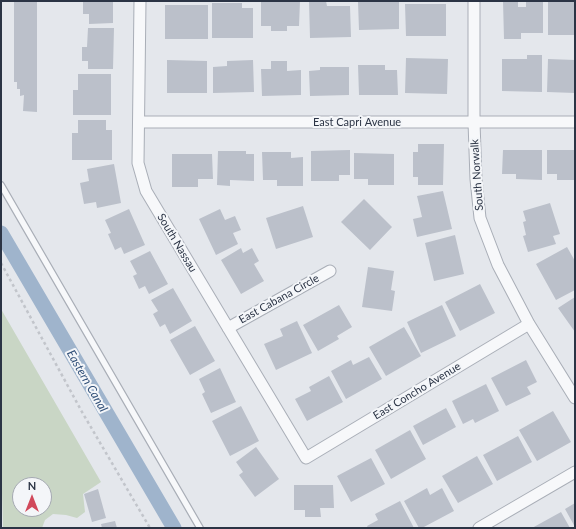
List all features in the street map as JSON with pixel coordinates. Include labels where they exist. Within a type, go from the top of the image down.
[{"type":"street","name":"South Nassau","points":[[140,1],[140,122],[138,163],[146,191],[306,458]]},
{"type":"street","name":"South Norwalk","points":[[474,1],[474,122],[476,180],[480,218],[498,265],[529,324],[575,398]]},
{"type":"street","name":"East Capri Avenue","points":[[140,122],[575,122]]},
{"type":"street","name":"East Cabana Circle","points":[[228,328],[330,271]]},
{"type":"street","name":"East Concho Avenue","points":[[306,458],[529,324]]},
{"type":"street","points":[[479,528],[575,472]]},
{"type":"lane","points":[[1,185],[200,528]]},
{"type":"path","points":[[1,262],[82,412],[150,528]]},
{"type":"green space","points":[[1,309],[101,482],[83,494],[85,512],[77,518],[66,515],[52,515],[52,477],[12,477],[12,517],[49,517],[45,520],[42,528],[3,528],[1,458]]},
{"type":"building","points":[[14,1],[37,1],[37,112],[23,111],[24,95],[20,96],[20,89],[17,89],[17,82],[14,82]]},
{"type":"building","points":[[83,1],[113,1],[113,23],[89,24],[89,14],[83,14]]},
{"type":"building","points":[[261,1],[300,1],[299,26],[287,26],[287,31],[271,31],[271,26],[261,26]]},
{"type":"building","points":[[309,1],[326,1],[327,6],[350,6],[351,37],[310,38]]},
{"type":"building","points":[[399,1],[399,29],[359,30],[358,2]]},
{"type":"building","points":[[503,1],[518,1],[518,7],[526,7],[526,1],[543,1],[543,33],[521,33],[521,39],[504,39]]},
{"type":"building","points":[[548,2],[575,2],[575,35],[548,35]]},
{"type":"building","points":[[212,3],[242,3],[242,8],[253,8],[253,38],[212,38]]},
{"type":"building","points":[[405,4],[446,4],[446,36],[406,36]]},
{"type":"building","points":[[165,5],[208,5],[208,39],[165,39]]},
{"type":"building","points":[[88,28],[114,28],[113,69],[88,69],[88,61],[82,61],[82,47],[87,47]]},
{"type":"building","points":[[527,55],[542,55],[542,92],[502,91],[502,59],[527,59]]},
{"type":"building","points":[[406,58],[448,59],[447,94],[405,93]]},
{"type":"building","points":[[548,59],[575,60],[575,93],[547,92]]},
{"type":"building","points":[[167,60],[207,61],[207,93],[167,93]]},
{"type":"building","points":[[253,60],[254,92],[213,93],[213,67],[227,66],[227,61]]},
{"type":"building","points":[[271,61],[287,61],[287,71],[301,70],[301,95],[262,96],[261,69],[271,69]]},
{"type":"building","points":[[358,65],[385,65],[385,70],[397,70],[398,95],[359,95]]},
{"type":"building","points":[[320,67],[349,67],[349,95],[310,96],[309,71],[320,70]]},
{"type":"building","points":[[78,74],[111,74],[111,115],[73,115],[73,90],[78,90]]},
{"type":"building","points":[[78,120],[106,120],[106,130],[112,130],[112,160],[72,160],[72,133],[78,133]]},
{"type":"building","points":[[418,144],[444,144],[443,185],[418,185],[418,177],[413,177],[413,152],[418,152]]},
{"type":"building","points":[[350,150],[350,175],[339,175],[339,181],[311,181],[311,151]]},
{"type":"building","points":[[503,150],[542,150],[542,180],[516,179],[516,174],[502,174]]},
{"type":"building","points":[[547,150],[575,150],[574,180],[557,180],[557,174],[547,174]]},
{"type":"building","points":[[218,151],[246,151],[246,154],[254,154],[254,181],[230,180],[230,186],[217,185]]},
{"type":"building","points":[[262,152],[291,152],[291,158],[303,157],[303,186],[277,186],[277,180],[263,180]]},
{"type":"building","points":[[354,153],[394,154],[394,185],[368,185],[368,179],[354,179]]},
{"type":"building","points":[[172,154],[212,154],[213,179],[198,179],[198,187],[172,187]]},
{"type":"building","points":[[114,164],[121,203],[97,208],[96,202],[84,204],[80,183],[89,181],[87,169]]},
{"type":"building","points":[[443,191],[452,229],[417,237],[413,219],[422,217],[417,196]]},
{"type":"building","points":[[364,199],[392,227],[370,250],[341,222]]},
{"type":"building","points":[[550,203],[560,234],[553,236],[556,244],[528,252],[523,236],[526,235],[523,222],[526,221],[523,211]]},
{"type":"building","points":[[303,206],[313,237],[276,249],[266,218]]},
{"type":"building","points":[[129,209],[145,245],[124,254],[121,247],[115,250],[108,234],[111,233],[105,220]]},
{"type":"building","points":[[220,209],[225,220],[235,216],[241,230],[233,233],[238,244],[216,255],[199,219]]},
{"type":"building","points":[[455,235],[464,274],[434,281],[425,243]]},
{"type":"building","points":[[567,247],[575,261],[575,290],[556,300],[536,264]]},
{"type":"building","points":[[241,248],[243,253],[252,248],[259,261],[254,264],[264,281],[241,294],[221,260]]},
{"type":"building","points":[[150,251],[168,284],[149,294],[145,286],[139,289],[133,276],[137,274],[130,261]]},
{"type":"building","points":[[368,267],[394,271],[391,290],[395,291],[392,311],[362,307]]},
{"type":"building","points":[[480,284],[495,313],[460,331],[445,302]]},
{"type":"building","points":[[173,288],[192,321],[170,334],[165,324],[160,327],[153,314],[158,311],[151,300]]},
{"type":"building","points":[[575,297],[575,332],[558,308]]},
{"type":"building","points":[[339,305],[352,327],[337,336],[339,339],[318,351],[303,325]]},
{"type":"building","points":[[442,305],[456,336],[421,353],[407,322]]},
{"type":"building","points":[[297,321],[312,353],[276,370],[264,344],[283,336],[280,329]]},
{"type":"building","points":[[195,326],[215,361],[190,375],[170,340]]},
{"type":"building","points":[[404,327],[421,356],[386,376],[369,347]]},
{"type":"building","points":[[369,357],[382,379],[346,399],[331,371],[351,360],[353,365]]},
{"type":"building","points":[[526,360],[537,382],[527,387],[531,394],[506,406],[491,378]]},
{"type":"building","points":[[220,368],[236,402],[211,413],[202,394],[205,392],[199,379]]},
{"type":"building","points":[[329,376],[343,402],[307,421],[295,399],[311,391],[309,387]]},
{"type":"building","points":[[486,384],[499,411],[475,423],[473,419],[463,424],[452,401]]},
{"type":"building","points":[[241,406],[259,441],[230,456],[212,421]]},
{"type":"building","points":[[446,408],[456,427],[423,445],[413,426]]},
{"type":"building","points":[[553,411],[571,442],[537,461],[519,430]]},
{"type":"building","points":[[410,430],[426,459],[391,479],[375,450]]},
{"type":"building","points":[[518,436],[532,462],[497,481],[483,455]]},
{"type":"building","points":[[256,447],[279,479],[255,497],[239,475],[243,472],[236,462]]},
{"type":"building","points":[[477,456],[493,484],[458,503],[442,476]]},
{"type":"building","points":[[371,458],[385,484],[351,502],[337,476]]},
{"type":"building","points":[[294,485],[333,485],[334,508],[320,508],[321,517],[305,517],[305,510],[294,510]]},
{"type":"building","points":[[427,488],[430,495],[442,488],[454,511],[422,528],[419,528],[404,501]]},
{"type":"building","points":[[98,489],[106,518],[92,522],[84,494]]},
{"type":"building","points":[[400,501],[414,528],[368,528],[367,526],[378,520],[375,514]]},
{"type":"building","points":[[575,503],[575,527],[565,509]]},
{"type":"building","points":[[561,512],[570,528],[532,528]]},
{"type":"building","points":[[115,521],[117,528],[102,528],[101,524]]},
{"type":"waterway","name":"Eastern Canal","points":[[1,233],[174,528]]}]
